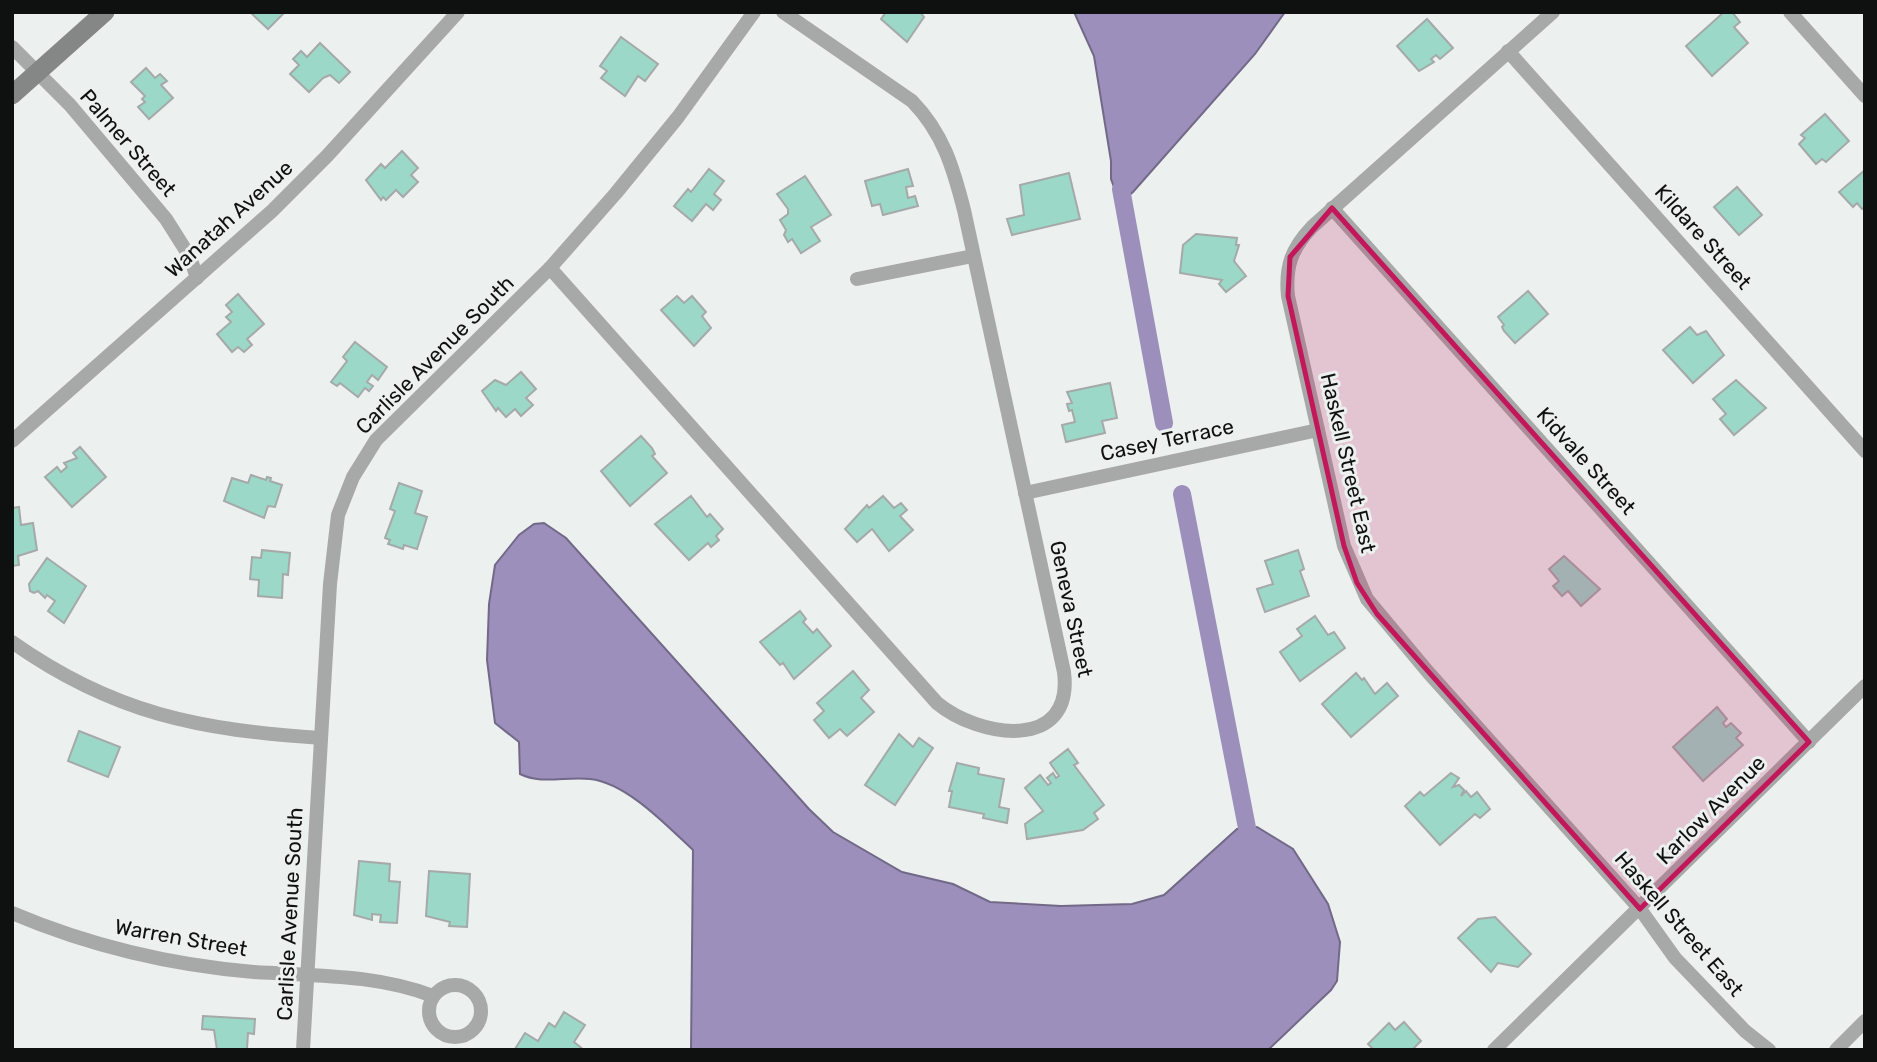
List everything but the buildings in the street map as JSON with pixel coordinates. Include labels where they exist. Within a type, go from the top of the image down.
[{"type":"street","points":[[12,95],[105,12]]},
{"type":"street","name":"Wanatah Avenue","points":[[12,440],[197,278],[327,156],[458,12]]},
{"type":"street","name":"Carlisle Avenue South","points":[[303,1050],[335,537],[338,515],[353,477],[388,426],[550,268],[678,117],[754,12]]},
{"type":"street","name":"Geneva Street","points":[[550,268],[937,703],[968,723],[1010,730],[1028,730],[1047,724],[1061,710],[1067,692],[953,166],[927,116],[896,88],[783,12]]},
{"type":"street","name":"Haskell Street East","points":[[1553,12],[1332,208],[1299,241],[1290,257],[1286,277],[1344,546],[1367,598],[1428,672],[1640,909],[1675,958],[1745,1031],[1769,1050]]},
{"type":"street","points":[[1790,12],[1865,96]]},
{"type":"street","name":"Palmer Street","points":[[12,47],[36,74],[70,105],[166,219],[190,257],[197,278]]},
{"type":"street","name":"Kildare Street","points":[[1508,51],[1865,451]]},
{"type":"street","name":"Kidvale Street","points":[[1332,208],[1809,742]]},
{"type":"street","points":[[857,279],[973,256]]},
{"type":"street","name":"Casey Terrace","points":[[1025,493],[1318,430]]},
{"type":"street","points":[[12,642],[74,681],[153,714],[248,733],[321,738]]},
{"type":"street","name":"Karlow Avenue","points":[[1494,1050],[1865,687]]},
{"type":"street","name":"Warren Street","points":[[12,913],[91,943],[149,958],[253,971],[374,979],[433,996]]},
{"type":"street","points":[[1836,1050],[1865,1021]]},
{"type":"highlighted area","points":[[1332,208],[1809,742],[1640,909],[1377,614],[1357,583],[1344,546],[1288,296],[1290,257]]},
{"type":"shaded area","points":[[1074,12],[1285,12],[1255,54],[1133,192],[1127,197],[1118,198],[1111,179],[1111,161],[1094,56]]},
{"type":"shaded area","points":[[544,523],[566,538],[809,809],[833,832],[902,872],[953,884],[990,902],[1061,906],[1132,904],[1164,895],[1237,829],[1257,827],[1293,849],[1328,904],[1340,942],[1337,981],[1331,990],[1268,1050],[691,1050],[693,850],[646,807],[618,788],[590,779],[545,780],[520,774],[519,742],[495,723],[487,660],[489,604],[495,565],[519,535],[534,524]]},
{"type":"waterway","points":[[1121,189],[1164,423]]},
{"type":"waterway","points":[[1182,494],[1248,833]]}]
